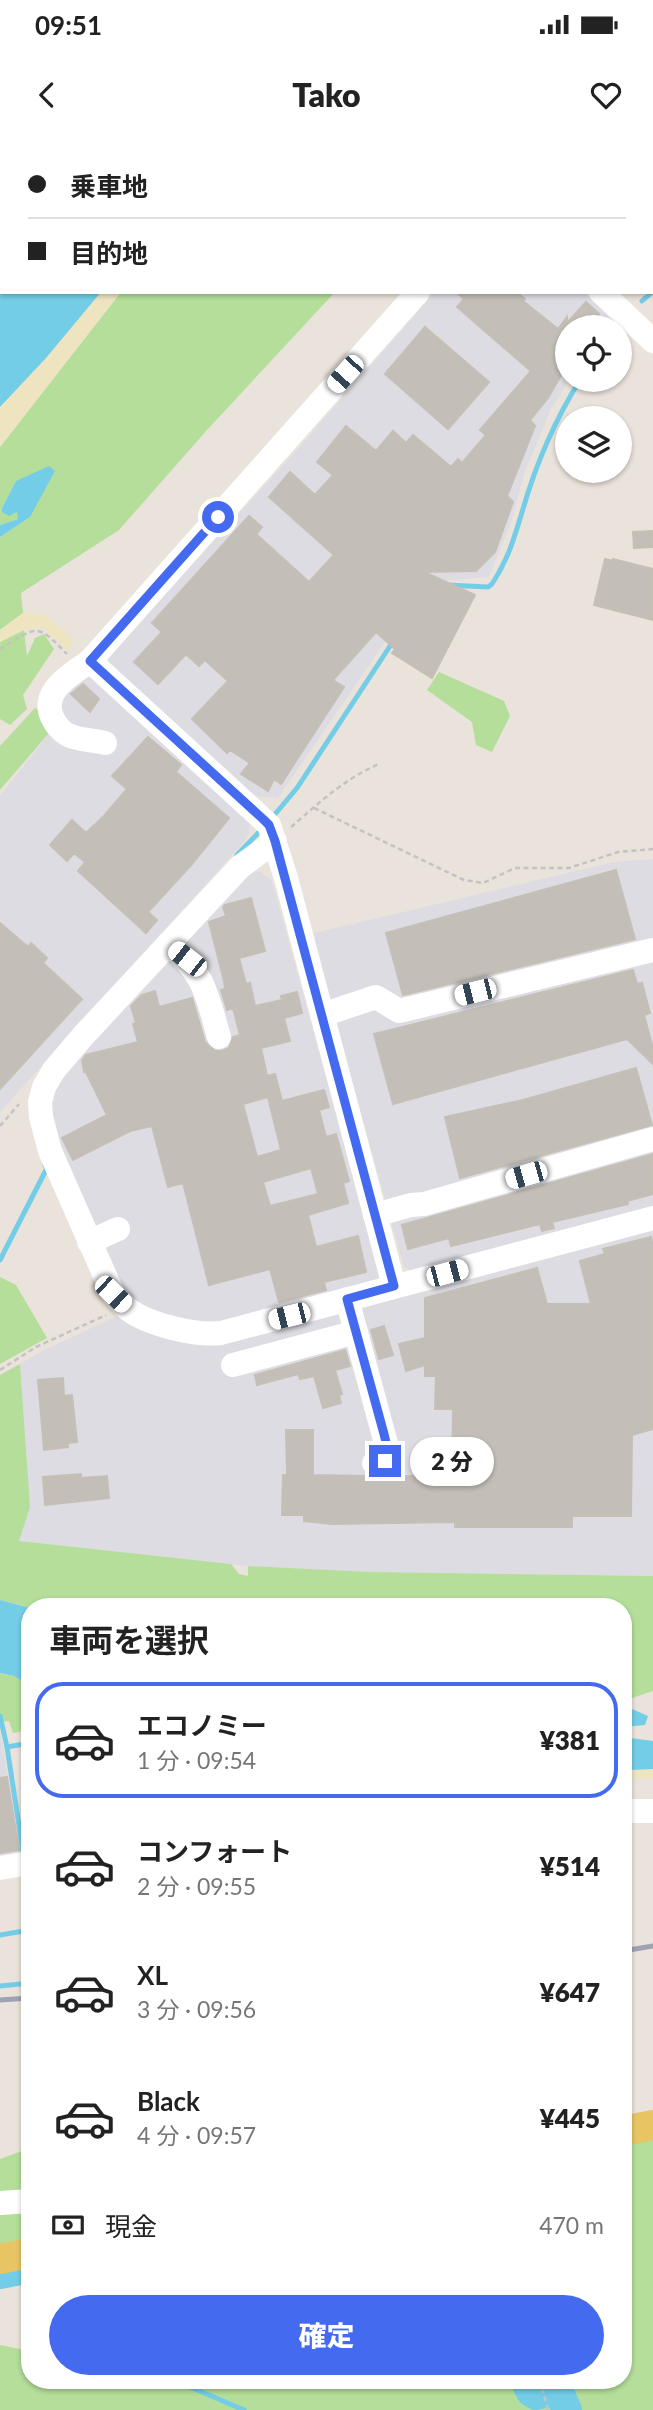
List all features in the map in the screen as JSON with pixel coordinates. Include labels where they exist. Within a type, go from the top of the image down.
[{"type":"main road","points":[[632,2129],[653,2125]]},
{"type":"main road","points":[[0,2259],[21,2255]]},
{"type":"street","points":[[105,743],[69,735],[59,728],[49,708],[52,694],[63,679],[90,661],[416,294]]},
{"type":"street","points":[[603,294],[653,341]]},
{"type":"street","points":[[90,661],[269,829],[394,1286]]},
{"type":"street","points":[[269,829],[240,867],[83,1035],[54,1070],[44,1087],[40,1102],[41,1117],[50,1151],[113,1294],[130,1311],[192,1334],[207,1335],[289,1316],[653,1218]]},
{"type":"street","points":[[168,944],[187,959],[206,989],[219,1037]]},
{"type":"street","points":[[322,1015],[376,997],[400,1011],[653,950]]},
{"type":"street","points":[[375,1215],[425,1204],[653,1139]]},
{"type":"street","points":[[89,1242],[118,1229]]},
{"type":"street","points":[[347,1299],[388,1451],[385,1461],[374,1463]]},
{"type":"street","points":[[233,1365],[356,1332]]},
{"type":"street","points":[[632,1811],[653,1811]]},
{"type":"street","points":[[0,1868],[21,1864]]},
{"type":"street","points":[[0,2203],[21,2202]]},
{"type":"path","points":[[0,649],[32,630],[46,632],[68,655],[90,661]]},
{"type":"path","points":[[299,820],[335,789],[357,774],[379,764]]},
{"type":"path","points":[[314,808],[464,880],[483,883],[515,868],[569,868],[618,852],[653,849]]},
{"type":"path","points":[[0,1126],[26,1096]]},
{"type":"path","points":[[0,1370],[36,1347],[102,1318],[123,1304]]},
{"type":"path","points":[[542,2389],[548,2410]]},
{"type":"shaded area","points":[[433,294],[586,294],[608,315],[555,315],[555,392],[562,392],[550,411],[523,477],[512,520],[489,577],[426,582],[278,798],[254,796],[105,660],[288,460]]},
{"type":"shaded area","points":[[75,677],[92,677],[250,818],[249,832],[244,842],[0,1112],[0,796],[58,722],[55,702]]},
{"type":"shaded area","points":[[653,859],[653,1209],[416,1273],[404,1267],[310,934],[614,862]]},
{"type":"shaded area","points":[[243,871],[261,872],[272,881],[377,1262],[379,1281],[217,1326],[185,1326],[131,1302],[112,1279],[53,1139],[50,1110],[58,1077]]},
{"type":"shaded area","points":[[653,1223],[653,1576],[370,1572],[248,1566],[18,1541],[30,1507],[20,1364],[42,1351],[117,1316],[123,1316],[191,1344],[219,1344]]},
{"type":"shaded area","points":[[0,1731],[21,1858],[0,1862]]},
{"type":"green space","points":[[119,294],[333,294],[119,530],[21,593],[23,613],[0,630],[0,537],[30,517],[16,481],[2,512],[18,512],[18,519],[0,525],[0,447]]},
{"type":"green space","points":[[24,630],[27,656],[35,638],[44,634],[54,649],[23,695],[27,709],[10,725],[0,719],[0,642]]},
{"type":"green space","points":[[439,672],[504,701],[510,716],[492,752],[476,745],[472,722],[427,690]]},
{"type":"green space","points":[[35,708],[49,714],[55,726],[0,790],[0,746]]},
{"type":"green space","points":[[0,1277],[16,1285],[47,1338],[0,1364]]},
{"type":"green space","points":[[20,1364],[30,1507],[19,1541],[231,1564],[239,1574],[248,1576],[248,1566],[370,1572],[653,1576],[653,1691],[632,1698],[632,1598],[21,1598],[21,1606],[0,1600],[0,1375]]},
{"type":"green space","points":[[0,1673],[21,1680],[21,1732],[13,1733],[9,1721],[0,1722]]},
{"type":"green space","points":[[653,2135],[653,2410],[0,2410],[0,2345],[21,2349],[21,2389],[632,2389],[632,2139]]},
{"type":"green space","points":[[21,2151],[21,2243],[0,2247],[0,2159]]},
{"type":"sand","points":[[99,294],[119,294],[0,447],[0,407],[46,358]]},
{"type":"sand","points":[[23,613],[44,614],[73,639],[69,651],[42,627],[24,630],[0,642],[0,630]]},
{"type":"sand","points":[[653,1769],[653,1778],[632,1779],[632,1770]]},
{"type":"water","points":[[0,294],[99,294],[46,358],[0,407]]},
{"type":"water","points":[[49,466],[55,471],[30,517],[0,537],[0,525],[18,519],[17,512],[9,516],[2,512],[16,481]]},
{"type":"water","points":[[0,1600],[21,1606],[21,1680],[0,1673]]},
{"type":"water","points":[[632,1709],[648,1716],[645,1725],[632,1726]]},
{"type":"water","points":[[632,1738],[653,1741],[653,1769],[632,1770]]},
{"type":"building","points":[[458,294],[519,294],[525,299],[523,301],[555,327],[555,386],[530,420],[535,426],[507,496],[513,502],[495,552],[476,571],[424,572],[475,595],[432,678],[392,653],[395,649],[376,632],[333,680],[344,687],[281,784],[274,779],[268,791],[241,774],[250,763],[230,750],[227,753],[192,719],[228,681],[205,660],[199,666],[186,654],[158,684],[134,662],[162,632],[152,623],[249,516],[262,527],[256,534],[309,582],[334,555],[269,497],[290,472],[315,495],[333,475],[317,462],[346,426],[376,451],[393,431],[406,443],[413,435],[451,467],[458,459],[462,463],[486,435],[480,430],[531,371],[457,307],[464,299]]},
{"type":"building","points":[[586,302],[598,315],[574,315]]},
{"type":"building","points":[[425,327],[489,382],[448,429],[385,374]]},
{"type":"building","points":[[653,531],[653,547],[634,548],[633,532]]},
{"type":"building","points":[[605,559],[653,569],[653,620],[594,605]]},
{"type":"building","points":[[83,684],[99,699],[90,712],[71,694]]},
{"type":"building","points":[[148,737],[181,765],[176,772],[229,818],[148,912],[157,920],[146,933],[78,871],[85,862],[74,853],[67,861],[50,845],[72,820],[86,833],[104,816],[127,789],[112,776]]},
{"type":"building","points":[[616,870],[635,939],[403,995],[386,933]]},
{"type":"building","points":[[251,898],[265,951],[239,958],[246,984],[250,983],[255,1006],[282,1000],[281,996],[297,992],[302,1013],[284,1018],[290,1041],[261,1048],[267,1076],[275,1074],[282,1101],[324,1090],[329,1107],[319,1110],[326,1137],[336,1134],[349,1181],[343,1183],[348,1203],[308,1215],[316,1247],[358,1236],[366,1272],[324,1282],[326,1290],[279,1302],[270,1269],[209,1285],[183,1183],[168,1187],[152,1126],[130,1131],[73,1160],[62,1138],[107,1115],[84,1072],[82,1060],[86,1055],[138,1042],[131,1006],[142,995],[155,991],[159,1007],[192,998],[205,1042],[215,1051],[229,1048],[233,1037],[240,1035],[233,1008],[227,1010],[221,990],[225,989],[224,981],[209,922],[226,916],[223,907]],"holes":[[[268,1097],[281,1150],[257,1157],[243,1104]],[[311,1168],[318,1194],[270,1206],[263,1182]]]},
{"type":"building","points":[[0,923],[28,947],[31,943],[47,958],[43,963],[82,999],[0,1089]]},
{"type":"building","points":[[633,970],[637,984],[642,983],[650,1013],[644,1015],[653,1048],[653,1064],[627,1039],[393,1104],[374,1034]]},
{"type":"building","points":[[636,1068],[652,1125],[460,1178],[445,1117],[523,1100]]},
{"type":"building","points":[[653,1154],[653,1194],[627,1201],[628,1204],[552,1222],[554,1228],[542,1231],[540,1224],[451,1246],[449,1238],[408,1249],[402,1225]]},
{"type":"building","points":[[651,1237],[653,1429],[632,1435],[631,1516],[572,1516],[572,1527],[455,1527],[455,1522],[332,1524],[304,1521],[304,1515],[282,1515],[283,1475],[287,1475],[286,1430],[313,1430],[313,1475],[376,1478],[452,1476],[453,1409],[435,1409],[436,1376],[425,1376],[425,1365],[406,1371],[399,1344],[425,1338],[425,1298],[537,1268],[547,1304],[591,1304],[580,1261],[605,1254],[603,1249]]},
{"type":"building","points":[[384,1326],[393,1355],[379,1359],[371,1330]]},
{"type":"building","points":[[345,1350],[350,1366],[335,1370],[342,1394],[339,1395],[341,1403],[323,1408],[314,1376],[300,1379],[298,1374],[257,1385],[255,1375]]},
{"type":"building","points":[[63,1378],[64,1396],[72,1395],[77,1442],[68,1443],[68,1447],[44,1450],[38,1380]]},
{"type":"building","points":[[81,1474],[81,1478],[107,1476],[109,1498],[45,1505],[43,1477]]},
{"type":"building","points":[[7,1777],[19,1850],[0,1853],[0,1778]]},
{"type":"waterway","points":[[642,301],[650,294]]},
{"type":"waterway","points":[[447,585],[488,587],[492,584],[510,548],[547,443],[573,392]]},
{"type":"waterway","points":[[271,819],[297,788],[394,640]]},
{"type":"waterway","points":[[237,855],[262,829]]},
{"type":"waterway","points":[[0,1260],[47,1168],[45,1165]]},
{"type":"waterway","points":[[0,1716],[21,1838]]},
{"type":"waterway","points":[[7,1747],[21,1745]]},
{"type":"waterway","points":[[0,1935],[21,1932]]},
{"type":"waterway","points":[[0,1986],[21,1984]]},
{"type":"waterway","points":[[0,2274],[21,2270]]},
{"type":"waterway","points":[[195,2389],[244,2410]]},
{"type":"waterway","points":[[530,2389],[536,2395],[555,2390],[559,2392],[567,2410]]},
{"type":"railway","points":[[632,1950],[653,1946]]},
{"type":"railway","points":[[0,2000],[21,1999]]},
{"type":"route","points":[[218,517],[90,661],[263,819],[269,825],[275,841],[394,1286],[347,1299],[388,1451],[385,1461]]}]
